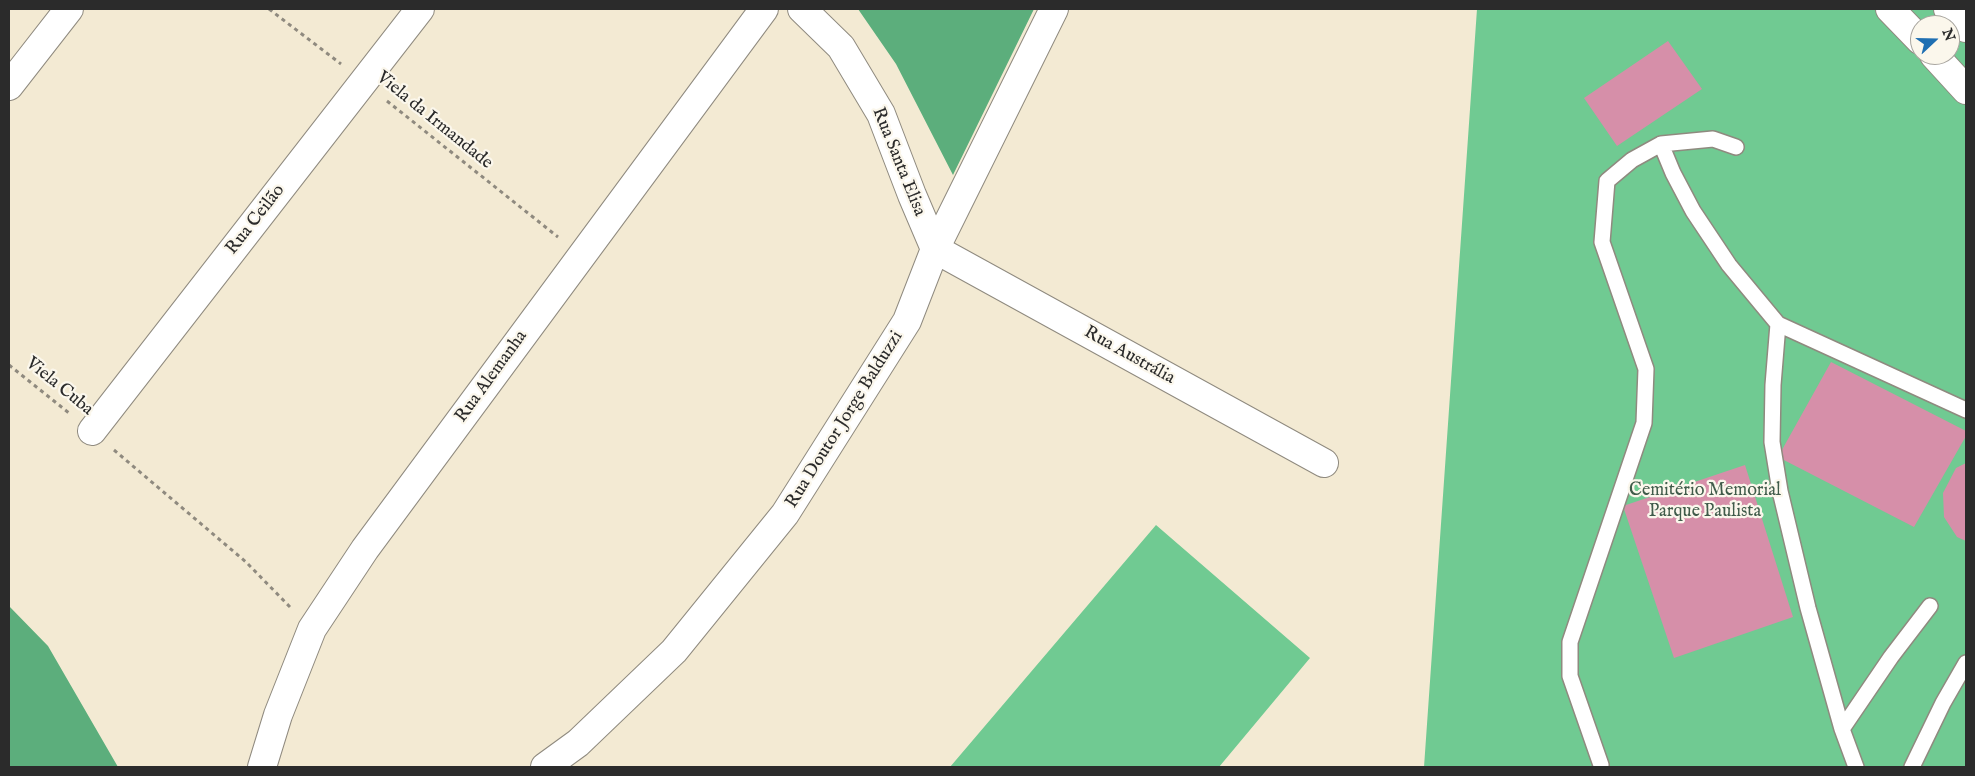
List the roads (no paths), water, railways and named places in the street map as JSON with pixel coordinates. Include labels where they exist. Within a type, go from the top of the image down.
[{"type":"street","points":[[9,86],[69,9]]},
{"type":"street","name":"Rua Ceilão","points":[[92,431],[420,9]]},
{"type":"street","name":"Rua Alemanha","points":[[262,767],[278,715],[312,629],[366,549],[764,9]]},
{"type":"street","name":"Rua Santa Elisa","points":[[802,9],[841,47],[881,114],[934,249]]},
{"type":"street","name":"Rua Doutor Jorge Balduzzi","points":[[545,767],[578,743],[674,651],[785,514],[907,321],[934,249],[1054,9]]},
{"type":"street","points":[[1890,9],[1910,30]]},
{"type":"street","points":[[1948,9],[1966,28]]},
{"type":"street","points":[[1943,65],[1966,90]]},
{"type":"street","name":"Rua Austrália","points":[[934,249],[1324,463]]},
{"type":"lane","points":[[1601,765],[1570,676],[1570,642],[1644,423],[1646,369],[1602,242],[1607,181],[1632,160],[1661,144],[1713,139],[1736,147]]},
{"type":"lane","points":[[1661,144],[1693,212],[1729,265],[1778,324],[1966,410]]},
{"type":"lane","points":[[1778,324],[1773,385],[1772,442],[1780,491],[1808,608],[1842,729],[1856,767]]},
{"type":"lane","points":[[1842,729],[1891,657],[1930,606]]},
{"type":"lane","points":[[1912,767],[1943,703],[1966,663]]},
{"type":"park label","name":"Cemitério Memorial Parque Paulista","points":[[1705,501]]}]
